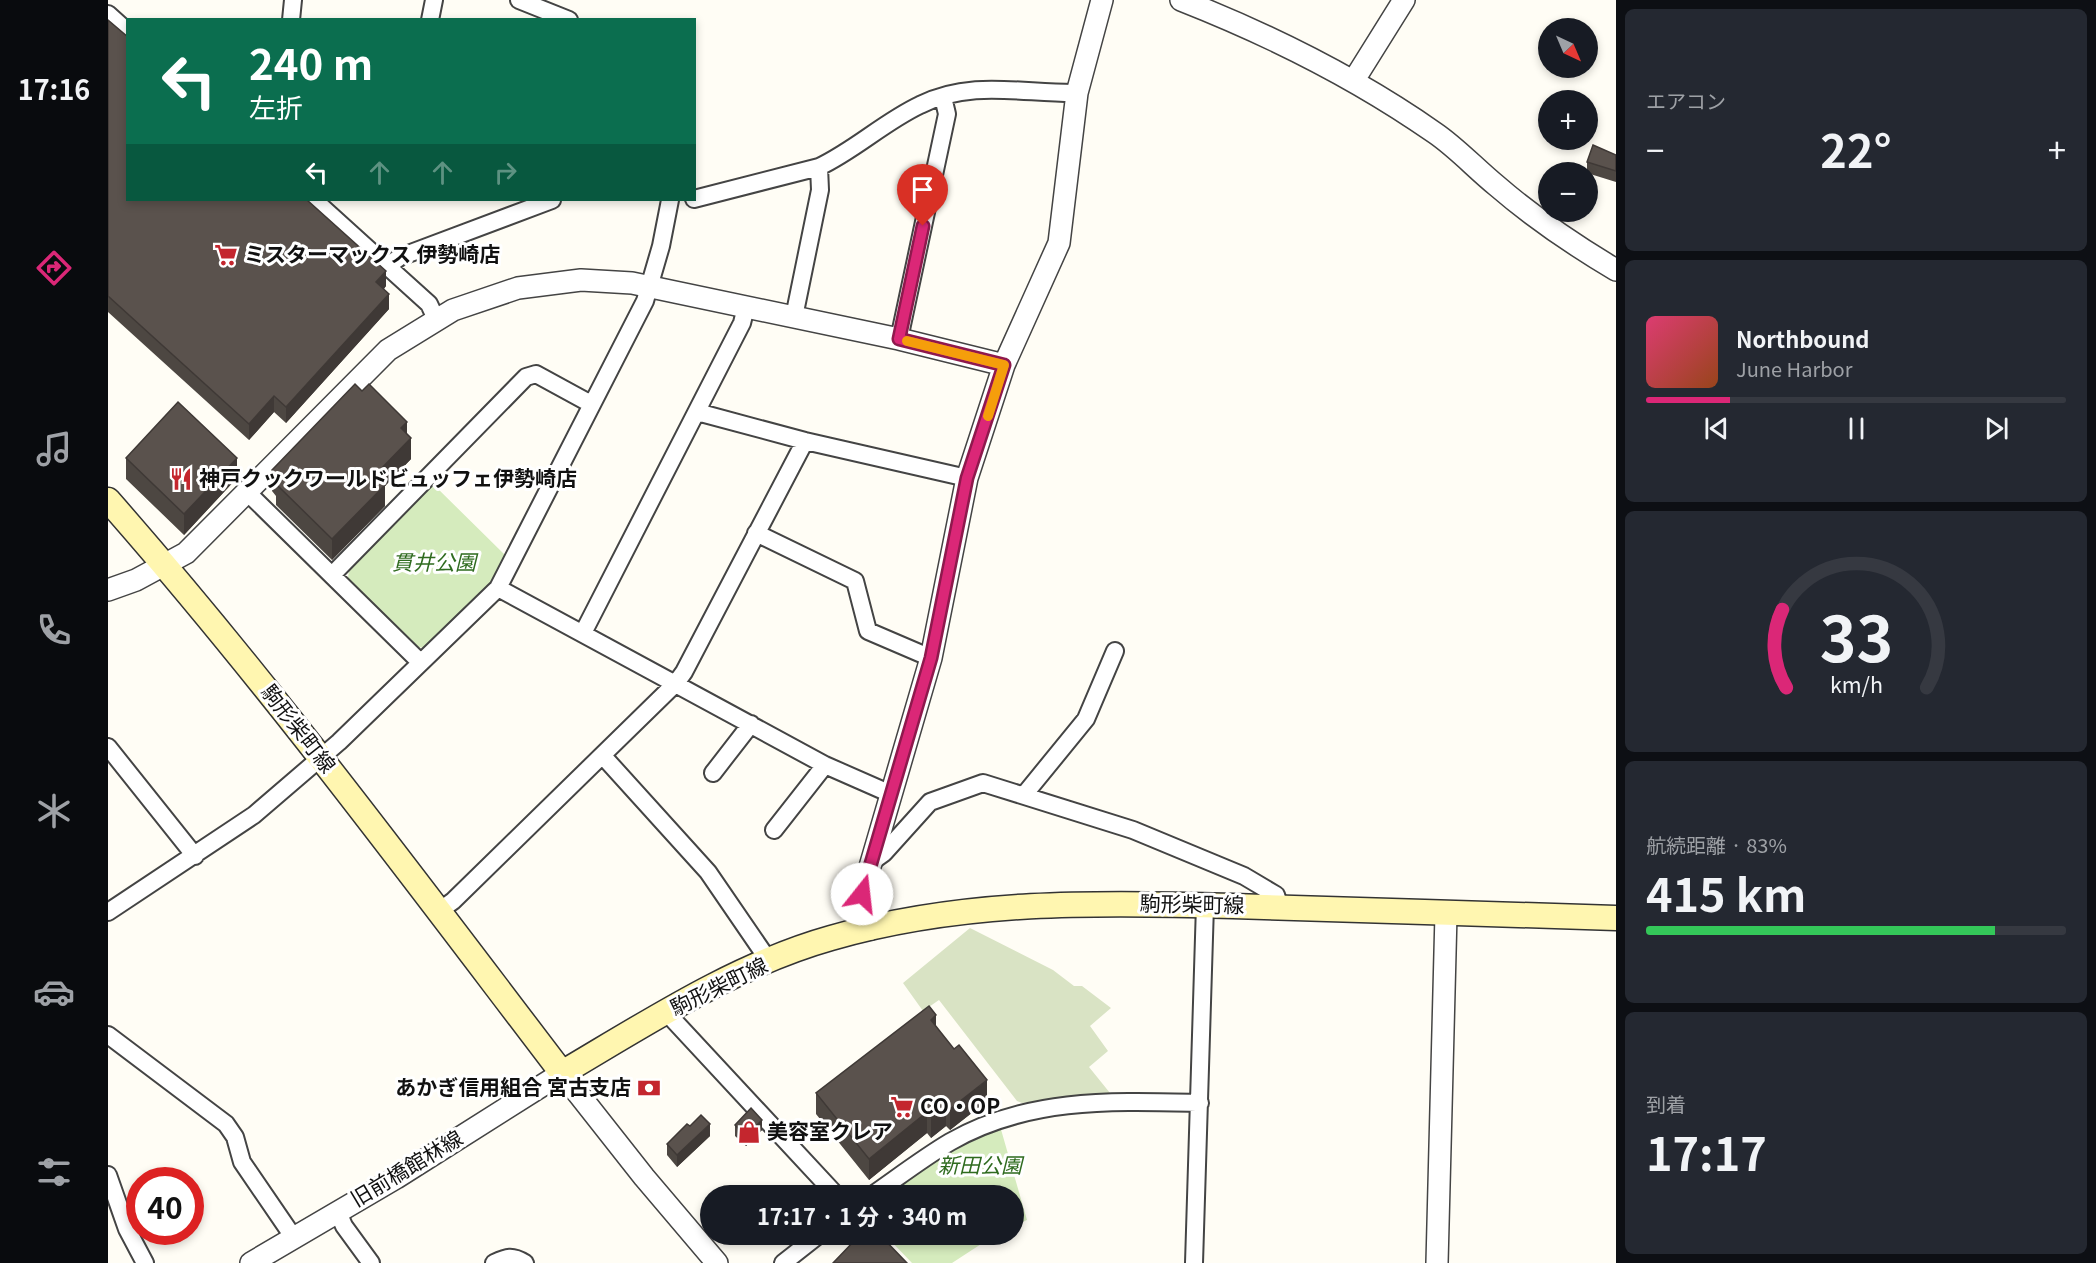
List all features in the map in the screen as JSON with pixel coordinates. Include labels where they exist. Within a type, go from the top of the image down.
[{"type":"main road","name":"駒形柴町線","points":[[108,500],[165,564],[321,757],[562,1073],[666,1012],[769,961],[829,938],[944,915],[1044,904],[1205,905],[1616,918]]},
{"type":"street","points":[[291,18],[293,0]]},
{"type":"street","points":[[430,18],[434,0]]},
{"type":"street","points":[[519,0],[564,18]]},
{"type":"street","points":[[871,929],[862,894],[931,658],[967,478],[1004,365],[1059,243],[1077,93],[1102,0]]},
{"type":"street","points":[[1181,0],[1254,29],[1354,80],[1437,134],[1497,187],[1564,238],[1616,270]]},
{"type":"street","points":[[1354,80],[1404,0]]},
{"type":"street","points":[[108,14],[126,30]]},
{"type":"street","points":[[696,198],[819,167],[838,159],[918,105],[971,90],[995,88],[1077,93]]},
{"type":"street","points":[[899,339],[947,114],[943,98]]},
{"type":"street","points":[[794,317],[820,190],[819,167]]},
{"type":"street","points":[[386,267],[400,257],[549,201]]},
{"type":"street","points":[[108,912],[254,815],[321,757],[498,588],[645,301],[670,201]]},
{"type":"street","points":[[322,202],[386,267],[429,304],[436,319]]},
{"type":"street","points":[[108,590],[186,553],[388,350],[436,319],[476,301],[540,284],[592,280],[650,286],[899,339],[1004,365]]},
{"type":"street","points":[[583,633],[742,323],[746,307]]},
{"type":"street","points":[[332,575],[526,377],[536,374],[591,404]]},
{"type":"street","points":[[697,412],[805,441],[967,478]]},
{"type":"street","points":[[439,911],[453,901],[676,683],[684,672],[805,441]]},
{"type":"street","points":[[246,491],[419,661]]},
{"type":"street","points":[[756,533],[855,581],[867,631],[931,658]]},
{"type":"street","points":[[498,588],[825,765],[891,794]]},
{"type":"street","points":[[1024,795],[1086,719],[1115,651]]},
{"type":"street","points":[[713,773],[751,724]]},
{"type":"street","points":[[108,747],[195,856]]},
{"type":"street","points":[[603,756],[708,872],[769,961]]},
{"type":"street","points":[[774,830],[825,765]]},
{"type":"street","points":[[870,863],[884,853],[930,802],[983,783],[1133,830],[1244,876],[1276,895],[1280,907]]},
{"type":"street","points":[[1194,1263],[1205,905]]},
{"type":"street","points":[[1437,1263],[1446,914]]},
{"type":"street","points":[[666,1012],[827,1185]]},
{"type":"street","points":[[108,1035],[226,1124],[235,1137],[242,1162],[294,1238]]},
{"type":"street","points":[[562,1073],[644,1177],[717,1263]]},
{"type":"street","name":"旧前橋館林線","points":[[251,1263],[338,1212],[562,1073]]},
{"type":"street","points":[[886,1185],[952,1141],[1021,1113],[1060,1105],[1114,1101],[1200,1103]]},
{"type":"street","points":[[108,1175],[127,1229],[145,1263]]},
{"type":"street","points":[[338,1212],[344,1226],[371,1263]]},
{"type":"street","points":[[783,1263],[806,1245]]},
{"type":"street","points":[[494,1263],[507,1256],[515,1257],[525,1263]]},
{"type":"green space","name":"貫井公園","points":[[433,484],[505,555],[491,585],[426,648],[417,647],[348,578],[349,570]]},
{"type":"green space","points":[[970,928],[1053,970],[1074,986],[1082,986],[1111,1008],[1090,1026],[1108,1051],[1089,1067],[1110,1093],[1022,1103],[1017,1101],[939,1000],[923,1011],[903,983]]},
{"type":"green space","name":"新田公園","points":[[1000,1126],[1017,1185],[898,1185],[935,1157]]},
{"type":"green space","points":[[895,1245],[980,1245],[952,1263],[912,1263]]},
{"type":"building","points":[[108,20],[126,35],[126,201],[308,201],[386,271],[376,282],[389,294],[286,407],[274,396],[249,424],[108,296]]},
{"type":"building","points":[[1598,147],[1616,155],[1616,171],[1598,165],[1598,162],[1587,162],[1591,150],[1598,150]]},
{"type":"building","points":[[355,384],[362,391],[369,384],[407,422],[401,428],[411,438],[375,475],[385,485],[332,539],[276,484],[281,480],[272,470]]},
{"type":"building","name":"神戸クックワールドビュッフェ伊勢崎店","points":[[178,402],[237,458],[184,514],[126,458]]},
{"type":"building","name":"CO・OP","points":[[929,1006],[936,1015],[931,1020],[954,1049],[959,1045],[987,1080],[950,1109],[946,1105],[931,1117],[927,1112],[869,1159],[816,1093]]},
{"type":"building","points":[[751,1108],[762,1120],[746,1136],[735,1125]]},
{"type":"building","points":[[701,1115],[710,1124],[677,1155],[667,1144],[687,1124],[690,1126]]},
{"type":"building","points":[[850,1245],[890,1245],[907,1263],[833,1263]]},
{"type":"slow traffic","points":[[907,341],[1004,365],[988,416]]},
{"type":"place","name":"ミスターマックス 伊勢崎店","points":[[226,255]]},
{"type":"place","name":"神戸クックワールドビュッフェ伊勢崎店","points":[[181,479]]},
{"type":"place","name":"あかぎ信用組合 宮古支店","points":[[649,1088]]},
{"type":"place","name":"CO・OP","points":[[902,1107]]},
{"type":"place","name":"美容室クレア","points":[[749,1132]]},
{"type":"route","points":[[862,894],[931,658],[967,478],[1004,365],[899,339],[923,226]]}]
